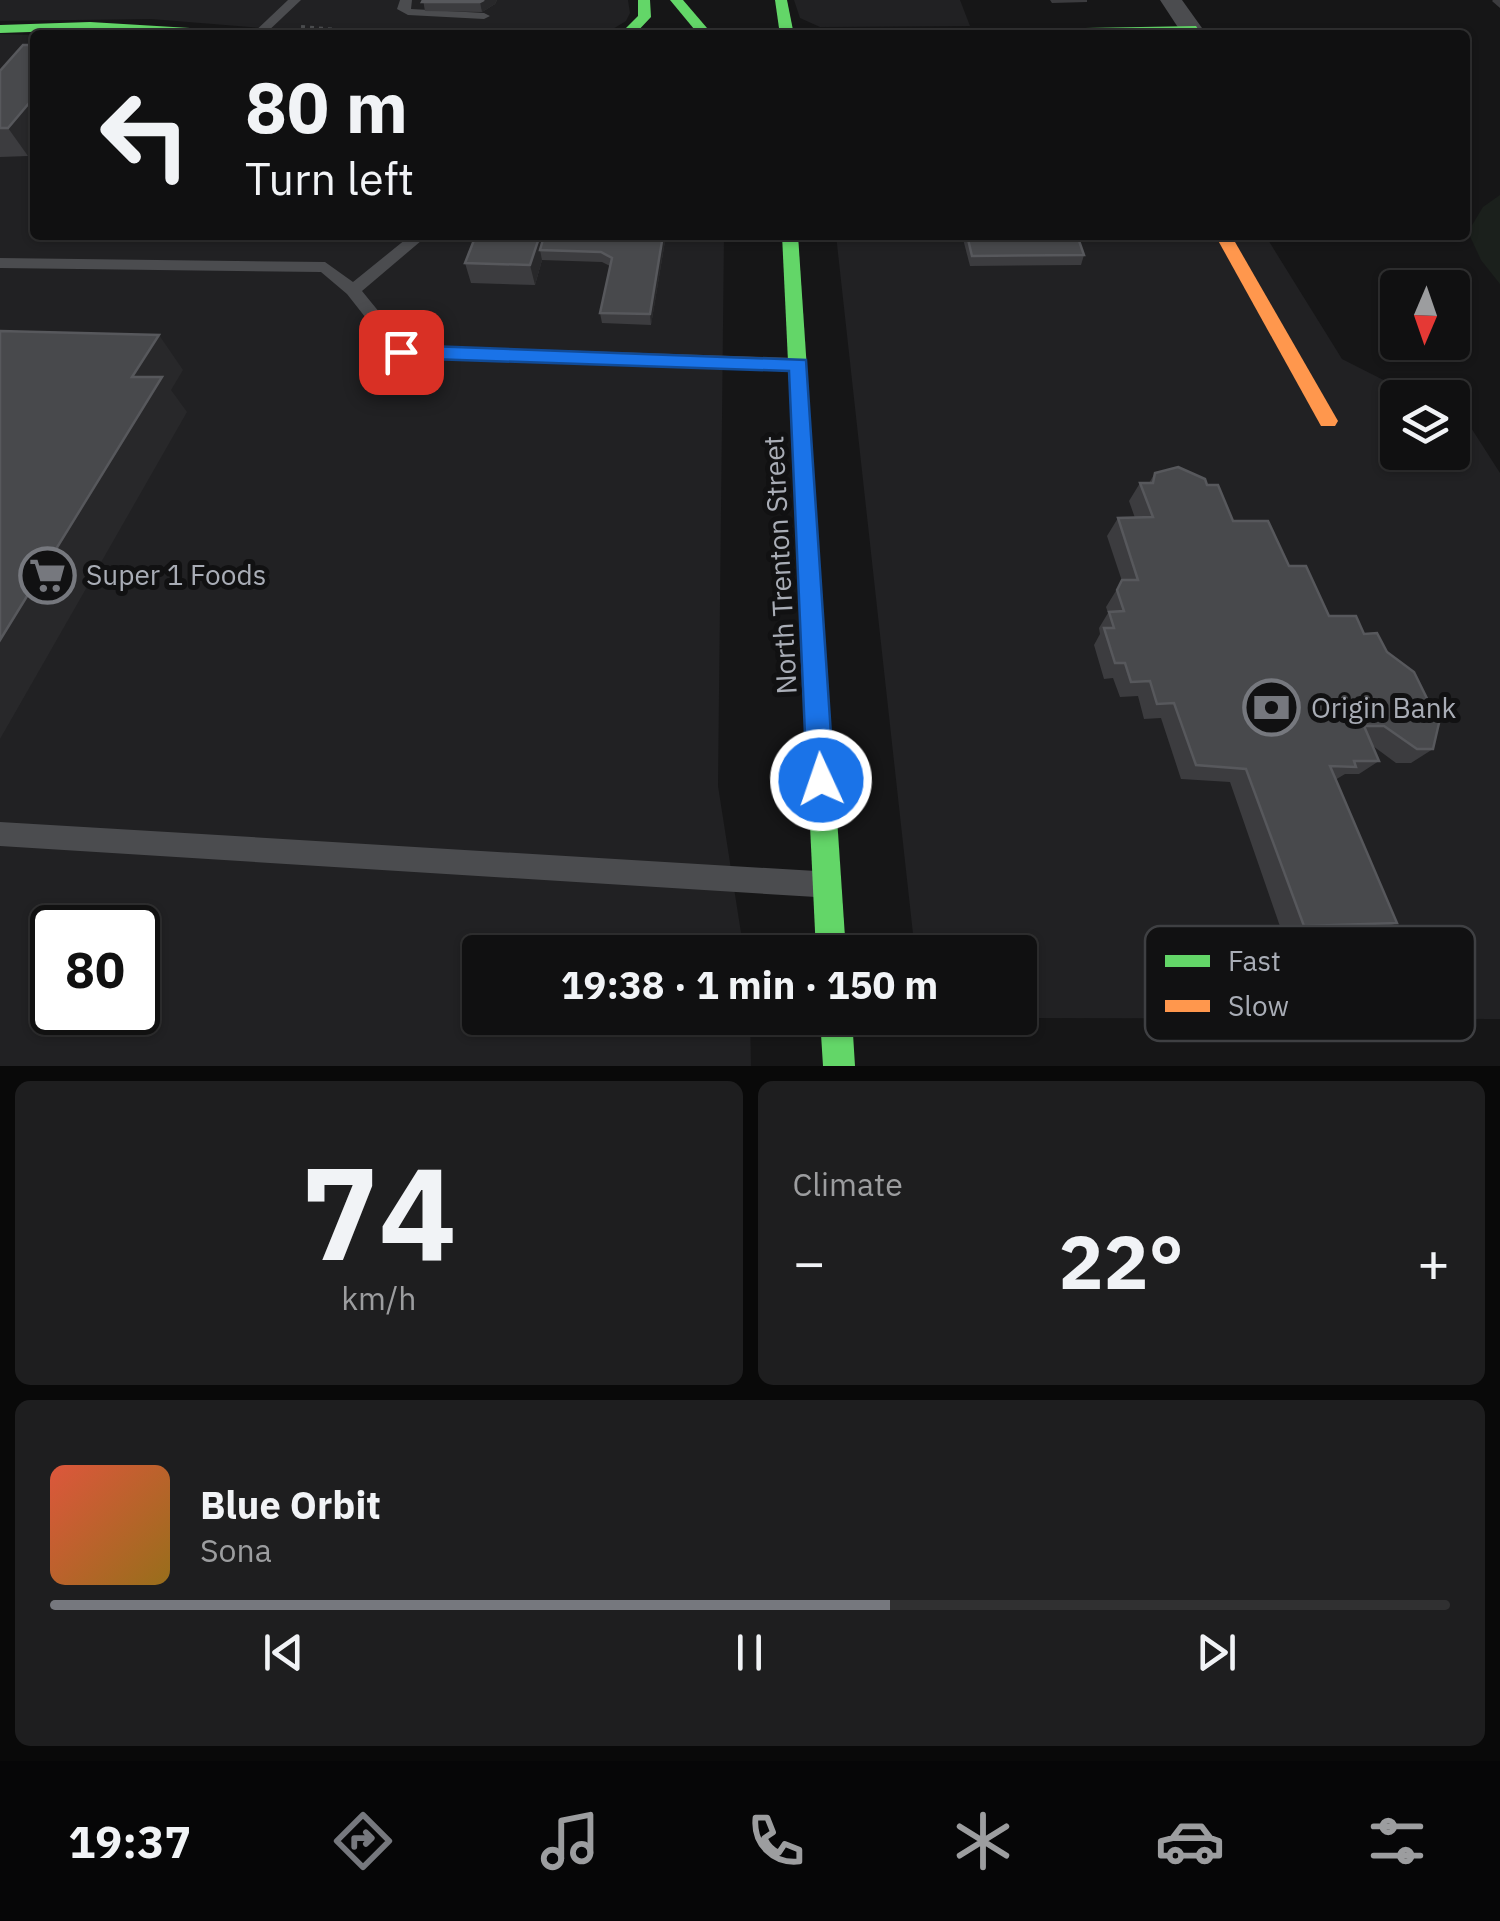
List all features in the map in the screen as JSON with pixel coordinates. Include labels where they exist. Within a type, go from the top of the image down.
[{"type":"main road","points":[[632,30],[645,18],[644,0]]},
{"type":"main road","points":[[676,0],[702,30]]},
{"type":"main road","points":[[781,0],[786,30]]},
{"type":"main road","points":[[0,29],[45,24],[177,30]]},
{"type":"main road","name":"North Trenton Street","points":[[790,240],[830,935]]},
{"type":"main road","points":[[1227,240],[1328,421]]},
{"type":"main road","points":[[837,1035],[839,1066]]},
{"type":"street","points":[[1171,0],[1192,30]]},
{"type":"lane","points":[[263,30],[296,0]]},
{"type":"lane","points":[[406,0],[402,8],[408,12],[484,16]]},
{"type":"lane","points":[[352,290],[414,240]]},
{"type":"lane","points":[[0,263],[325,267],[352,290],[401,352],[799,364]]},
{"type":"lane","points":[[0,834],[827,885]]},
{"type":"path","points":[[300,27],[339,30]]},
{"type":"shaded area","points":[[0,0],[628,0],[630,13],[626,21],[611,30],[286,30],[151,19],[0,21]]},
{"type":"shaded area","points":[[794,0],[960,0],[970,26],[820,27],[800,18]]},
{"type":"shaded area","points":[[0,34],[30,35],[30,240],[724,240],[718,786],[741,935],[462,935],[462,1035],[750,1035],[751,1066],[0,1066]]},
{"type":"shaded area","points":[[1500,195],[1500,284],[1481,260],[1470,236],[1470,229],[1483,207]]},
{"type":"shaded area","points":[[837,240],[1268,240],[1342,359],[1383,380],[1380,380],[1380,470],[1470,470],[1470,426],[1500,473],[1500,1019],[1475,1019],[1475,926],[1145,926],[1145,1018],[1037,1018],[1037,935],[913,935]]},
{"type":"building","points":[[423,0],[484,0],[422,2]]},
{"type":"building","points":[[23,45],[30,45],[30,102],[8,128],[0,128],[0,71]]},
{"type":"building","points":[[474,240],[538,240],[530,265],[465,263]]},
{"type":"building","points":[[543,240],[662,240],[650,314],[600,313],[612,258],[601,252],[540,250]]},
{"type":"building","points":[[968,240],[1079,240],[1084,255],[972,256]]},
{"type":"building","points":[[0,331],[159,335],[132,377],[162,377],[0,640]]},
{"type":"building","name":"Origin Bank","points":[[1178,467],[1205,479],[1207,485],[1218,485],[1233,521],[1268,521],[1289,566],[1306,566],[1329,616],[1356,616],[1364,634],[1377,633],[1387,652],[1414,672],[1439,723],[1433,749],[1417,749],[1384,726],[1364,726],[1379,761],[1354,761],[1356,767],[1330,766],[1397,923],[1304,926],[1246,769],[1196,765],[1174,703],[1157,704],[1150,681],[1131,682],[1125,663],[1115,663],[1104,628],[1114,628],[1109,612],[1124,611],[1117,590],[1122,580],[1138,580],[1118,518],[1153,517],[1140,483],[1153,483],[1155,473]]},
{"type":"traffic: fast","points":[[631,30],[645,17],[644,0]]},
{"type":"traffic: fast","points":[[676,0],[702,30]]},
{"type":"traffic: fast","points":[[781,0],[786,30]]},
{"type":"traffic: fast","points":[[0,29],[90,26],[157,30]]},
{"type":"traffic: fast","points":[[1146,30],[1191,29]]},
{"type":"traffic: fast","points":[[790,240],[830,935]]},
{"type":"traffic: fast","points":[[837,1035],[839,1066]]},
{"type":"traffic: slow","points":[[1226,240],[1328,421]]},
{"type":"place","name":"Super 1 Foods","points":[[47,575]]},
{"type":"place","name":"Origin Bank","points":[[1272,708]]},
{"type":"route","points":[[401,352],[799,364],[821,780]]}]
